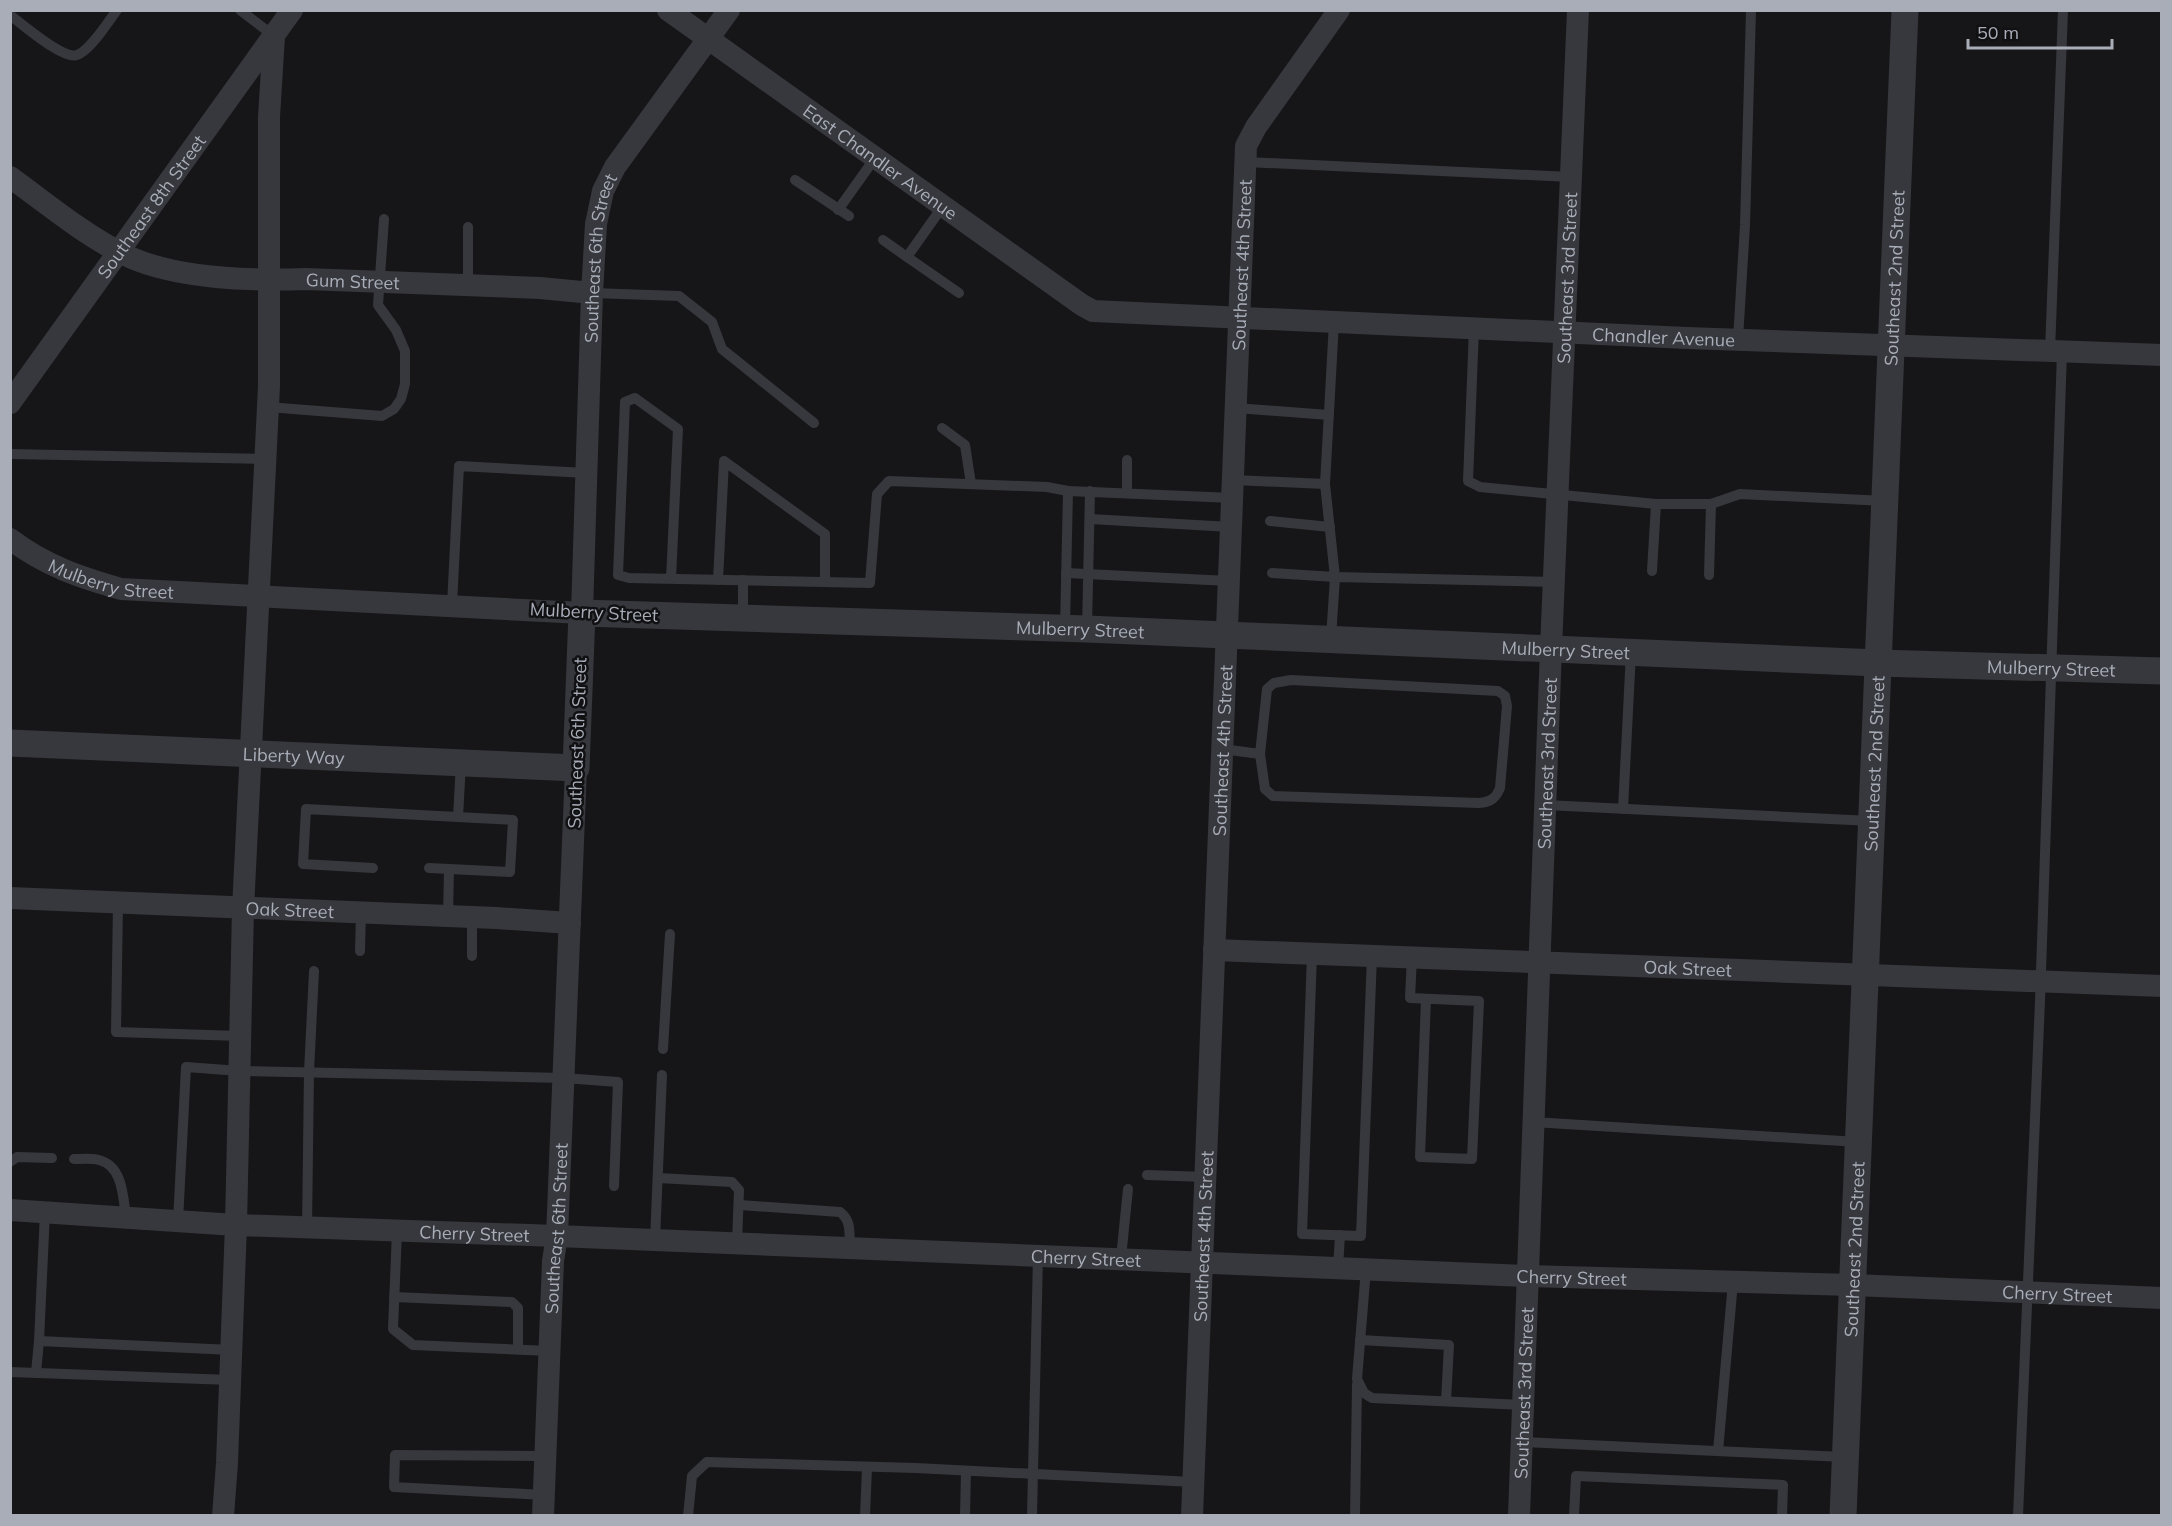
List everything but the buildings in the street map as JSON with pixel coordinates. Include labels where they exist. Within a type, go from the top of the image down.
[{"type":"street","name":"Southeast 8th Street","points":[[10,403],[292,10]]},
{"type":"street","name":"East Chandler Avenue","points":[[668,10],[1093,311]]},
{"type":"street","name":"Southeast 6th Street","points":[[544,1505],[553,1261],[557,1236],[564,1078],[596,224],[603,191],[615,167],[729,10]]},
{"type":"street","name":"Southeast 3rd Street","points":[[1519,1515],[1551,648],[1578,10]]},
{"type":"street","name":"Southeast 2nd Street","points":[[1843,1515],[1905,10]]},
{"type":"street","name":"Southeast 4th Street","points":[[1192,1515],[1248,139],[1336,12]]},
{"type":"street","points":[[223,1515],[232,1350],[243,909],[268,407],[269,117],[274,36]]},
{"type":"street","name":"Gum Street","points":[[10,177],[91,235],[119,252],[155,266],[191,273],[269,280],[306,279],[468,285],[592,293]]},
{"type":"street","name":"Chandler Avenue","points":[[1093,311],[1240,319],[2162,355]]},
{"type":"street","name":"Mulberry Street","points":[[10,539],[32,555],[74,576],[121,589],[582,613],[1076,628],[1878,663],[2162,671]]},
{"type":"street","name":"Liberty Way","points":[[10,743],[576,768]]},
{"type":"street","name":"Oak Street","points":[[10,898],[570,923]]},
{"type":"street","name":"Oak Street","points":[[1214,950],[2162,986]]},
{"type":"street","name":"Cherry Street","points":[[10,1210],[307,1228],[1121,1258],[1528,1276],[1853,1285],[2162,1298]]},
{"type":"lane","points":[[10,15],[47,42],[68,55],[75,56],[84,51],[117,10]]},
{"type":"lane","points":[[240,10],[274,36]]},
{"type":"lane","points":[[1738,339],[1745,225],[1751,10]]},
{"type":"lane","points":[[2018,1515],[2040,981],[2050,668],[2063,10]]},
{"type":"lane","points":[[838,210],[875,158]]},
{"type":"lane","points":[[1246,162],[1571,177]]},
{"type":"lane","points":[[795,180],[849,216]]},
{"type":"lane","points":[[907,257],[943,206]]},
{"type":"lane","points":[[268,407],[382,416],[394,409],[401,399],[405,384],[405,351],[396,330],[378,305],[384,219]]},
{"type":"lane","points":[[468,227],[468,285]]},
{"type":"lane","points":[[883,240],[958,293]]},
{"type":"lane","points":[[592,293],[680,296],[712,322],[722,349],[814,423]]},
{"type":"lane","points":[[1331,638],[1335,577],[1325,484],[1334,322]]},
{"type":"lane","points":[[1474,328],[1468,481],[1480,488],[1656,504],[1711,504],[1740,494],[1885,501]]},
{"type":"lane","points":[[671,579],[678,429],[635,398],[625,402],[618,575],[628,578],[671,579],[718,580],[743,580],[870,583],[877,494],[889,481],[1127,492],[1325,484]]},
{"type":"lane","points":[[1236,408],[1329,415]]},
{"type":"lane","points":[[942,428],[966,445],[971,484]]},
{"type":"lane","points":[[10,454],[265,459]]},
{"type":"lane","points":[[1127,460],[1127,492]]},
{"type":"lane","points":[[718,580],[724,461],[825,534],[825,582]]},
{"type":"lane","points":[[452,605],[459,466],[586,472]]},
{"type":"lane","points":[[1068,491],[1066,573],[1076,628]]},
{"type":"lane","points":[[1076,628],[1088,573],[1090,491]]},
{"type":"lane","points":[[1652,572],[1656,504]]},
{"type":"lane","points":[[1709,575],[1711,504]]},
{"type":"lane","points":[[1090,519],[1231,527]]},
{"type":"lane","points":[[1270,521],[1330,527]]},
{"type":"lane","points":[[1066,573],[1229,581]]},
{"type":"lane","points":[[1272,573],[1335,577],[1554,582]]},
{"type":"lane","points":[[742,618],[743,580]]},
{"type":"lane","points":[[1623,808],[1631,652]]},
{"type":"lane","points":[[1291,680],[1498,691],[1505,696],[1507,706],[1500,788],[1497,796],[1490,802],[1273,796],[1265,789],[1260,754],[1265,700],[1268,689],[1274,683],[1291,680]]},
{"type":"lane","points":[[1222,749],[1260,754]]},
{"type":"lane","points":[[458,817],[461,763]]},
{"type":"lane","points":[[1546,805],[1872,821]]},
{"type":"lane","points":[[373,867],[303,864],[306,809],[513,820],[510,872],[429,868]]},
{"type":"lane","points":[[448,916],[449,869]]},
{"type":"lane","points":[[118,903],[116,1032],[240,1036]]},
{"type":"lane","points":[[360,951],[361,913]]},
{"type":"lane","points":[[472,917],[472,956]]},
{"type":"lane","points":[[663,1049],[670,934]]},
{"type":"lane","points":[[1312,954],[1302,1234],[1361,1236],[1372,956]]},
{"type":"lane","points":[[1412,957],[1410,998],[1479,1001],[1472,1159],[1420,1157],[1426,999]]},
{"type":"lane","points":[[307,1228],[309,1072],[314,971]]},
{"type":"lane","points":[[178,1221],[186,1067],[240,1071],[564,1078],[618,1082],[614,1186]]},
{"type":"lane","points":[[655,1240],[662,1075]]},
{"type":"lane","points":[[1533,1122],[1858,1142]]},
{"type":"lane","points":[[10,1162],[17,1157],[52,1158]]},
{"type":"lane","points":[[75,1159],[99,1160],[112,1167],[122,1188],[126,1217]]},
{"type":"lane","points":[[1147,1175],[1206,1177]]},
{"type":"lane","points":[[658,1178],[732,1182],[739,1190],[737,1243]]},
{"type":"lane","points":[[1121,1258],[1128,1189]]},
{"type":"lane","points":[[740,1205],[840,1212],[846,1216],[849,1226],[850,1248]]},
{"type":"lane","points":[[36,1373],[45,1212]]},
{"type":"lane","points":[[397,1231],[393,1329],[413,1345],[550,1351]]},
{"type":"lane","points":[[1338,1268],[1340,1235]]},
{"type":"lane","points":[[1032,1515],[1038,1256]]},
{"type":"lane","points":[[1355,1515],[1357,1379],[1366,1269]]},
{"type":"lane","points":[[1718,1451],[1733,1282]]},
{"type":"lane","points":[[394,1297],[512,1302],[518,1308],[518,1348]]},
{"type":"lane","points":[[1360,1340],[1449,1345],[1446,1401]]},
{"type":"lane","points":[[39,1341],[232,1350]]},
{"type":"lane","points":[[10,1372],[231,1380]]},
{"type":"lane","points":[[1357,1379],[1364,1394],[1372,1398],[1523,1405]]},
{"type":"lane","points":[[1522,1442],[1846,1457]]},
{"type":"lane","points":[[544,1505],[394,1487],[395,1455],[545,1456]]},
{"type":"lane","points":[[688,1515],[692,1476],[707,1462],[1032,1473],[1193,1482]]},
{"type":"lane","points":[[865,1515],[867,1468]]},
{"type":"lane","points":[[965,1515],[966,1471]]},
{"type":"lane","points":[[1574,1515],[1576,1476],[1783,1485],[1782,1515]]}]
